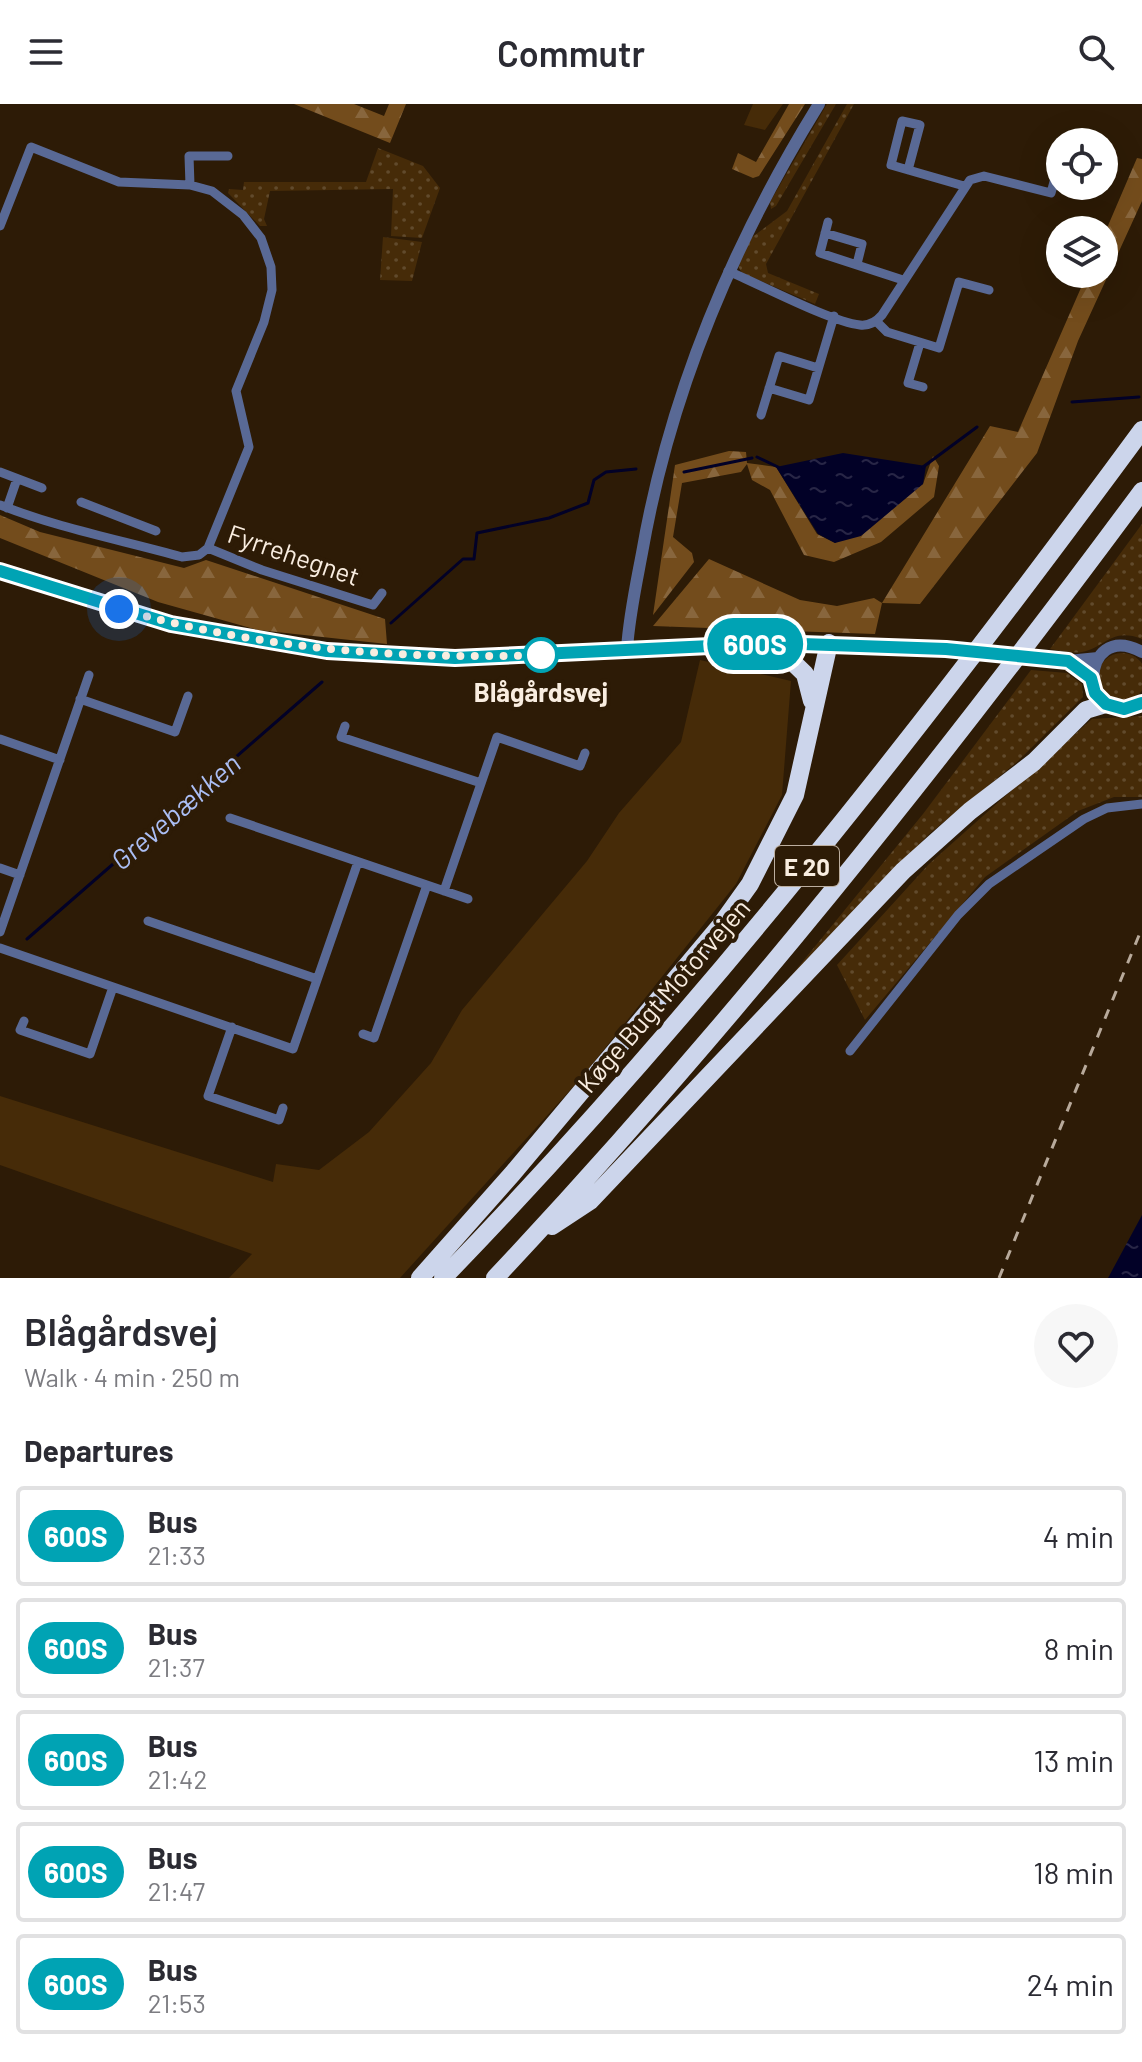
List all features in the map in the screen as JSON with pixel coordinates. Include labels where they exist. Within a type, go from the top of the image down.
[{"type":"highway","name":"Køge Bugt Motorvejen","points":[[443,1278],[619,1088],[807,867],[1007,614],[1142,430]]},
{"type":"highway","name":"E 20","points":[[495,1278],[643,1115],[836,885],[1033,638],[1142,491]]},
{"type":"highway","points":[[773,643],[805,674],[813,712]]},
{"type":"highway","points":[[420,1278],[513,1173],[720,926],[750,884],[795,795],[829,643]]},
{"type":"highway","points":[[529,1241],[590,1201],[903,871],[970,811],[1034,762],[1086,710],[1106,704]]},
{"type":"street","points":[[627,649],[645,532],[671,423],[728,271],[764,198],[819,104]]},
{"type":"street","points":[[908,170],[920,125],[902,121],[891,165],[908,170],[964,186]]},
{"type":"street","points":[[0,226],[31,147],[119,182],[190,185],[189,156],[228,156]]},
{"type":"street","points":[[728,271],[856,324],[876,321],[964,186],[984,176],[1046,192]]},
{"type":"street","name":"Fyrrehegnet","points":[[190,185],[212,191],[233,205],[261,238],[272,279],[264,322],[236,391],[249,447],[208,548],[262,570],[373,605],[382,593]]},
{"type":"street","points":[[857,264],[862,244],[826,227],[820,253],[903,280]]},
{"type":"street","points":[[876,321],[887,332],[939,348],[959,282],[989,290]]},
{"type":"street","points":[[769,388],[809,400],[834,316]]},
{"type":"street","points":[[920,343],[908,383],[923,387]]},
{"type":"street","points":[[761,415],[779,356],[818,368]]},
{"type":"street","points":[[0,472],[42,488]]},
{"type":"street","points":[[17,479],[3,506],[43,522],[69,525],[182,557],[199,555],[208,548]]},
{"type":"street","points":[[81,502],[156,531]]},
{"type":"street","points":[[118,539],[126,519]]},
{"type":"street","points":[[0,571],[171,624],[327,651],[455,658],[829,643],[946,649],[1068,661],[1098,658]]},
{"type":"street","points":[[1142,652],[1123,646],[1105,652],[1098,658],[1091,678],[1095,693],[1106,704],[1124,709],[1142,703]]},
{"type":"street","points":[[1068,661],[1091,678]]},
{"type":"street","points":[[0,932],[89,675]]},
{"type":"street","points":[[80,699],[175,732],[188,696]]},
{"type":"street","points":[[345,726],[341,737],[481,783]]},
{"type":"street","points":[[444,891],[497,737],[580,766],[585,753]]},
{"type":"street","points":[[0,739],[60,760]]},
{"type":"street","points":[[850,1051],[958,915],[989,884],[1084,819],[1107,808],[1142,804]]},
{"type":"street","points":[[230,818],[468,899]]},
{"type":"street","points":[[0,948],[293,1049],[358,862]]},
{"type":"street","points":[[0,868],[20,875]]},
{"type":"street","points":[[363,1034],[374,1038],[427,885]]},
{"type":"street","points":[[148,921],[317,979]]},
{"type":"street","points":[[24,1021],[20,1030],[90,1054],[113,987]]},
{"type":"street","points":[[232,1027],[208,1096],[279,1120],[283,1108]]},
{"type":"shaded area","points":[[753,104],[783,104],[765,130],[744,125]]},
{"type":"shaded area","points":[[827,104],[836,104],[776,206],[771,209],[770,202]]},
{"type":"shaded area","points":[[847,104],[854,104],[766,264],[768,273],[819,294],[815,304],[742,273],[738,266],[751,238],[787,211]]},
{"type":"shaded area","points":[[378,148],[423,166],[440,188],[422,238],[391,236],[393,189],[270,191],[264,219],[267,226],[260,226],[228,193],[229,189],[243,190],[244,182],[366,182]]},
{"type":"shaded area","points":[[383,237],[422,242],[412,281],[380,280]]},
{"type":"shaded area","points":[[1142,524],[1142,639],[1123,635],[1090,650],[1071,652],[1050,649]]},
{"type":"shaded area","points":[[1122,653],[1139,660],[1143,666],[1143,688],[1139,694],[1122,701],[1105,694],[1098,677],[1105,660]]},
{"type":"shaded area","points":[[700,660],[791,681],[782,795],[736,884],[582,1077],[400,1278],[229,1278],[252,1254],[0,1165],[0,1096],[273,1182],[276,1164],[319,1170],[369,1132],[431,1063],[462,1010],[587,861],[619,813],[681,742]]},
{"type":"shaded area","points":[[1031,670],[1067,673],[1082,684],[1083,697],[1017,762],[929,834],[777,993],[923,814]]},
{"type":"shaded area","points":[[1142,716],[1142,797],[1114,797],[1078,811],[985,877],[865,1020],[837,965],[929,864],[1092,719]]},
{"type":"green space","points":[[294,104],[354,104],[384,116],[389,104],[406,104],[390,143]]},
{"type":"green space","points":[[789,104],[805,104],[759,176],[753,178],[732,169],[738,153],[756,162]]},
{"type":"green space","points":[[1137,158],[1142,159],[1142,201],[1118,254],[1118,216],[1112,216]]},
{"type":"green space","points":[[1081,288],[1102,288],[1078,341],[1037,453],[920,604],[882,603],[990,426],[1018,432]]},
{"type":"green space","points":[[729,451],[746,452],[747,463],[776,467],[817,534],[835,543],[923,484],[933,456],[939,466],[934,497],[881,542],[834,562],[804,555],[770,490],[752,480],[747,464],[741,472],[682,483],[673,537],[692,553],[694,562],[653,615],[675,465]]},
{"type":"green space","points":[[0,515],[40,532],[184,568],[206,560],[385,619],[387,644],[258,630],[158,602],[0,538]]},
{"type":"green space","points":[[709,559],[800,600],[837,606],[874,598],[882,603],[875,634],[653,626]]},
{"type":"water","points":[[843,453],[926,466],[923,484],[861,536],[835,543],[818,534],[776,467]]},
{"type":"water","points":[[1142,1215],[1142,1278],[1108,1278]]},
{"type":"waterway","name":"Grevebækken","points":[[1072,402],[1139,397]]},
{"type":"waterway","name":"Grevebækken","points":[[923,467],[977,427]]},
{"type":"waterway","name":"Grevebækken","points":[[757,457],[778,467]]},
{"type":"waterway","name":"Grevebækken","points":[[684,472],[752,458]]},
{"type":"waterway","name":"Grevebækken","points":[[391,623],[463,559],[474,559],[477,533],[549,518],[588,503],[594,480],[606,472],[636,469]]},
{"type":"waterway","name":"Grevebækken","points":[[27,939],[322,682]]},
{"type":"railway","points":[[999,1278],[1142,928]]},
{"type":"bus line","name":"600S","points":[[0,571],[171,624],[327,651],[455,658],[773,643],[946,649],[1068,661],[1091,678],[1095,693],[1106,704],[1124,709],[1142,703]]},
{"type":"place","name":"Blågårdsvej","points":[[541,655]]},
{"type":"route","points":[[119,609],[239,638],[327,651],[455,658],[541,655]]}]
